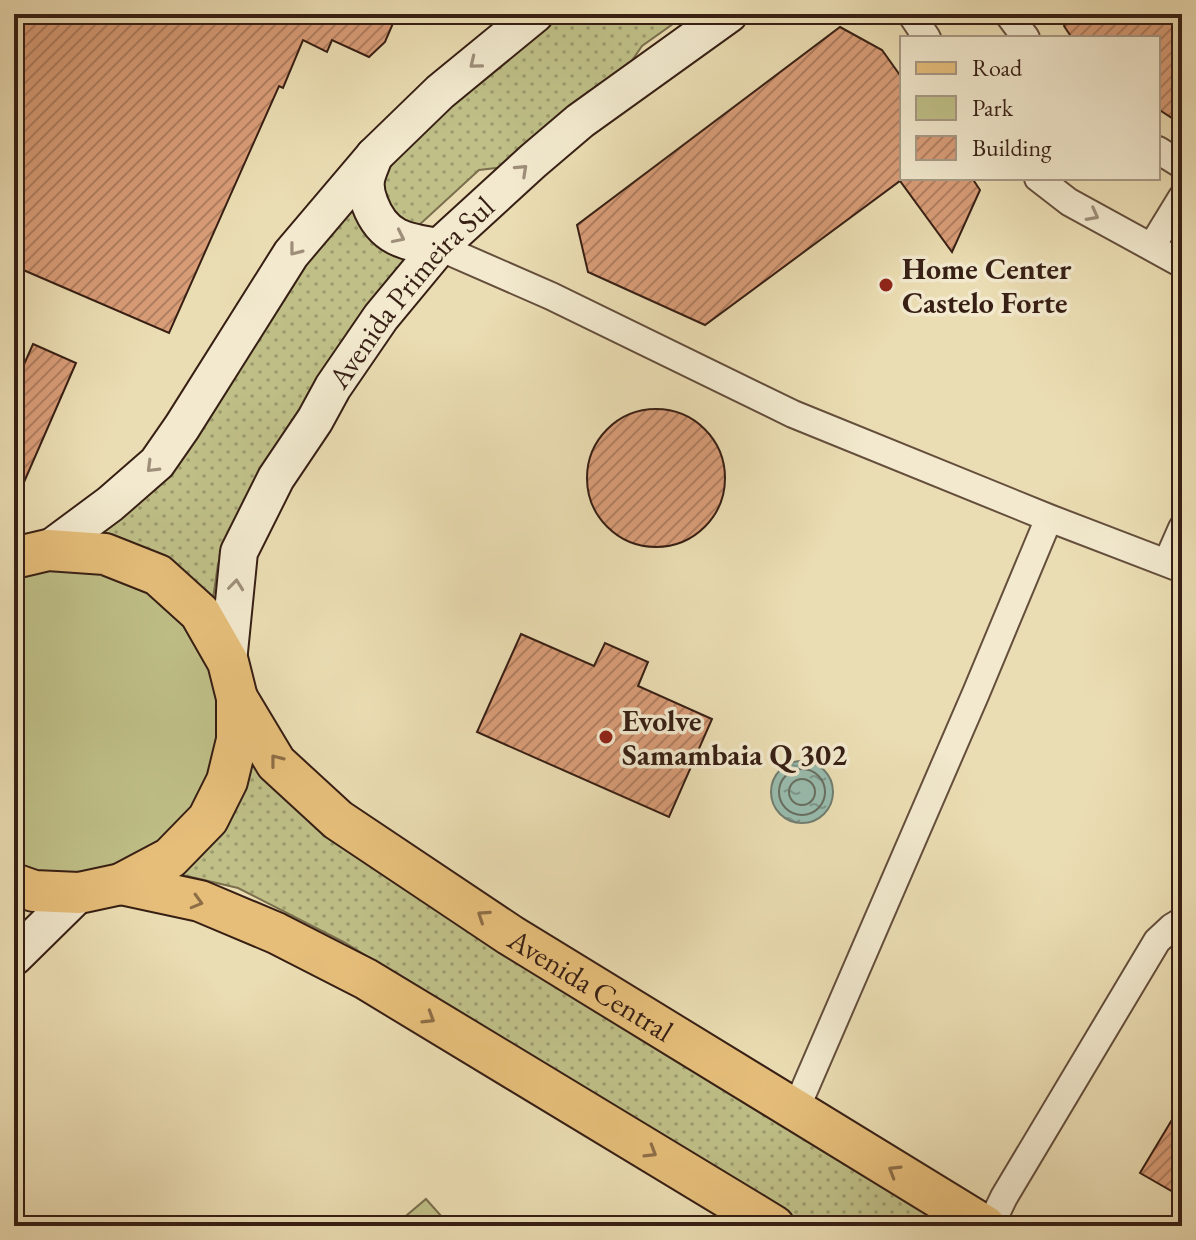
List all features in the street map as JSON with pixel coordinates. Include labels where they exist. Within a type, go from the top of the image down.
[{"type":"main road","points":[[31,554],[110,504],[157,463],[291,254],[375,155],[440,92],[535,14]]},
{"type":"main road","name":"Avenida Primeira Sul","points":[[232,680],[239,552],[276,478],[381,317],[439,247],[533,161],[580,121],[726,15]]},
{"type":"main road","points":[[375,155],[366,180],[367,198],[373,214],[395,237],[439,247]]},
{"type":"main road","name":"Avenida Central","points":[[31,554],[105,554],[158,575],[200,613],[276,763],[338,820],[510,935],[795,1111],[937,1210],[987,1226]]},
{"type":"main road","points":[[14,884],[34,891],[79,893],[121,884],[170,858],[208,819],[227,781],[237,740],[232,680]]},
{"type":"main road","points":[[121,884],[200,901],[276,933],[366,979],[774,1226]]},
{"type":"main road","points":[[14,957],[79,893]]},
{"type":"street","points":[[911,14],[926,36]]},
{"type":"street","points":[[1008,14],[1024,36]]},
{"type":"street","points":[[1160,151],[1182,165]]},
{"type":"street","points":[[1041,180],[1069,202],[1182,264]]},
{"type":"street","points":[[1152,246],[1182,197]]},
{"type":"street","points":[[439,247],[551,296],[793,414],[1174,566],[1182,528]]},
{"type":"street","points":[[795,1111],[1049,518]]},
{"type":"street","points":[[987,1226],[1157,941],[1182,921]]},
{"type":"green space","points":[[552,14],[687,14],[642,46],[622,75],[505,167],[479,170],[417,227],[385,224],[380,178],[437,114],[447,96]]},
{"type":"green space","points":[[355,188],[417,248],[233,526],[218,564],[211,613],[91,538]]},
{"type":"green space","points":[[66,567],[116,574],[162,597],[198,634],[219,680],[225,731],[213,781],[186,825],[147,858],[98,876],[47,877],[14,867],[14,578]]},
{"type":"green space","points":[[247,746],[856,1170],[926,1214],[933,1226],[803,1226],[344,942],[238,888],[174,873],[207,848],[240,785]]},
{"type":"green space","points":[[426,1199],[450,1226],[394,1226]]},
{"type":"water","points":[[796,761],[808,761],[824,770],[831,780],[831,804],[824,814],[808,823],[796,823],[776,809],[771,798],[771,786],[785,766]]},
{"type":"building","points":[[20,14],[397,14],[385,42],[369,57],[332,40],[327,52],[303,40],[283,88],[279,86],[169,333],[14,266],[14,28]]},
{"type":"building","points":[[1071,14],[1182,14],[1182,102],[1172,118],[1160,110],[1160,36],[1071,36],[1064,26]]},
{"type":"building","points":[[840,27],[882,50],[900,75],[900,180],[973,180],[980,190],[952,252],[900,181],[705,325],[588,272],[577,225]]},
{"type":"building","points":[[33,344],[76,363],[14,505],[14,387]]},
{"type":"building","points":[[656,409],[683,414],[705,429],[720,451],[725,478],[720,505],[705,527],[683,542],[656,547],[629,542],[607,527],[592,505],[587,478],[592,451],[607,429],[629,414]]},
{"type":"building","points":[[521,634],[594,666],[605,643],[648,662],[638,686],[712,719],[669,817],[477,732]]},
{"type":"building","points":[[1182,1103],[1182,1197],[1140,1173]]},
{"type":"place","name":"Home Center Castelo Forte","points":[[886,285]]},
{"type":"place","name":"Evolve Samambaia Q 302","points":[[606,737]]}]
